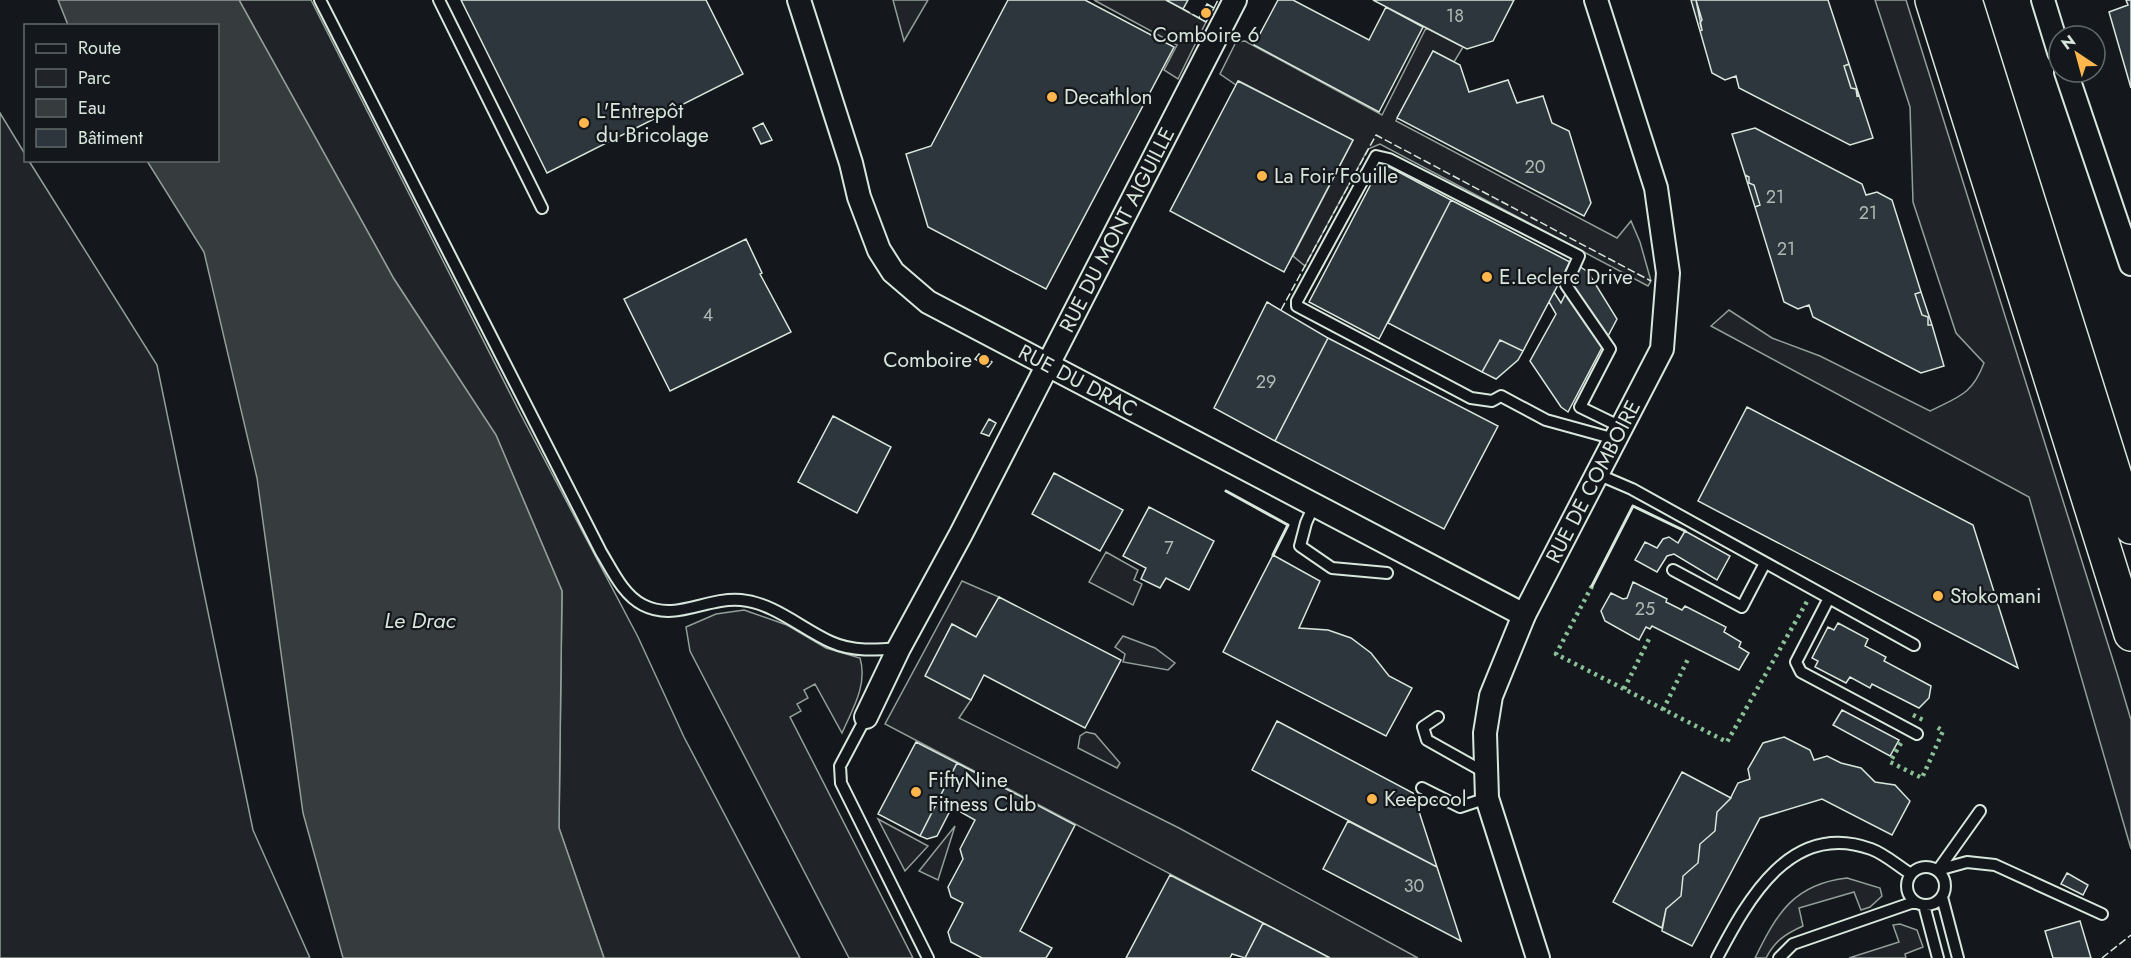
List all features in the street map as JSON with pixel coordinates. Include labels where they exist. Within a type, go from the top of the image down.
[{"type":"highway","points":[[1932,0],[2131,634]]},
{"type":"highway","points":[[1965,0],[2131,527]]},
{"type":"street","name":"RUE DU DRAC","points":[[799,0],[851,163],[859,197],[879,250],[892,272],[928,302],[1524,615]]},
{"type":"street","name":"RUE DU MONT AIGUILLE","points":[[866,717],[899,648],[961,534],[1235,0]]},
{"type":"street","name":"RUE DE COMBOIRE","points":[[1538,958],[1486,798],[1485,733],[1491,696],[1524,615],[1662,349],[1668,273],[1656,188],[1596,0]]},
{"type":"street","points":[[2043,0],[2050,24]]},
{"type":"street","points":[[2070,84],[2131,264]]},
{"type":"lane","points":[[320,0],[579,510],[621,586],[642,605],[662,610],[677,613],[717,600],[742,600],[787,617],[833,643],[863,651],[899,648]]},
{"type":"lane","points":[[439,0],[542,208]]},
{"type":"lane","points":[[1376,156],[1389,159],[1579,256],[1566,285],[1610,349],[1581,407],[1618,433],[1546,420],[1501,396],[1492,401],[1471,398],[1297,306],[1297,301],[1376,156]]},
{"type":"lane","points":[[1597,474],[1632,489],[1914,645]]},
{"type":"lane","points":[[1314,505],[1300,546],[1332,568],[1387,573]]},
{"type":"lane","points":[[1673,570],[1742,607],[1765,563]]},
{"type":"lane","points":[[1829,598],[1796,662],[1801,672],[1917,734]]},
{"type":"lane","points":[[866,717],[840,766],[842,783],[928,958]]},
{"type":"lane","points":[[1438,717],[1423,727],[1427,740],[1484,772]]},
{"type":"lane","points":[[1422,788],[1460,807],[1486,798]]},
{"type":"lane","points":[[1938,870],[1980,811]]},
{"type":"lane","points":[[1717,958],[1756,889],[1785,861],[1811,849],[1834,843],[1856,845],[1874,850],[1911,874]]},
{"type":"lane","points":[[1938,870],[1967,862],[1995,865],[2102,914]]},
{"type":"lane","points":[[1779,958],[1793,945],[1919,903],[1934,904],[1942,897],[1946,888],[1945,878],[1938,870],[1929,866],[1919,867],[1906,883],[1908,894],[1919,903],[1938,958]]},
{"type":"lane","points":[[1942,897],[1958,958]]},
{"type":"green space","points":[[239,0],[311,0],[521,415],[638,637],[684,737],[800,958],[604,958],[559,828],[562,591],[496,435],[394,279]]},
{"type":"green space","points":[[893,0],[928,0],[904,41]]},
{"type":"green space","points":[[1094,0],[1166,0],[1206,22],[1178,79],[1164,70],[1177,45]]},
{"type":"green space","points":[[1875,0],[1906,0],[2117,673],[2131,720],[2131,849],[2029,497],[1711,326],[1729,310],[1772,338],[1820,356],[1930,411],[1963,394],[1979,374],[1984,363],[1956,333],[1913,202],[1910,107]]},
{"type":"green space","points":[[1426,28],[1463,47],[1454,62],[1433,51],[1396,121],[1617,238],[1631,221],[1640,242],[1651,281],[1648,286],[1380,144],[1368,149],[1305,266],[1293,256],[1353,140],[1239,81],[1236,85],[1220,74],[1236,42],[1245,41],[1382,115]]},
{"type":"green space","points":[[0,113],[24,152],[24,162],[30,162],[157,365],[253,830],[310,958],[0,958]]},
{"type":"green space","points":[[1106,552],[1138,570],[1134,580],[1142,584],[1133,605],[1089,582]]},
{"type":"green space","points":[[962,581],[999,597],[976,637],[952,624],[926,676],[971,700],[959,718],[1179,828],[1418,958],[1330,958],[885,724]]},
{"type":"green space","points":[[744,610],[787,625],[826,648],[860,658],[862,678],[860,688],[842,733],[815,684],[804,690],[808,698],[797,704],[801,711],[790,717],[913,958],[849,958],[690,651],[686,627],[716,614]]},
{"type":"green space","points":[[1123,636],[1155,648],[1175,663],[1168,670],[1123,662],[1125,654],[1115,647]]},
{"type":"green space","points":[[1086,732],[1095,734],[1120,763],[1117,768],[1078,748],[1080,736]]},
{"type":"green space","points":[[878,819],[928,846],[905,871]]},
{"type":"green space","points":[[955,826],[938,880],[919,871]]},
{"type":"green space","points":[[1847,878],[1880,888],[1882,896],[1870,907],[1861,910],[1854,892],[1799,908],[1803,926],[1781,939],[1766,958],[1755,958],[1771,927],[1789,903],[1813,887]]},
{"type":"green space","points":[[1900,924],[1917,930],[1923,947],[1905,954],[1906,958],[1849,958],[1899,942],[1893,925]]},
{"type":"water","name":"Le Drac","points":[[58,0],[239,0],[394,279],[496,435],[562,591],[559,828],[604,958],[343,958],[303,813],[257,478],[204,252],[148,162],[219,162],[219,24],[68,24]]},
{"type":"building","name":"L'Entrepôt du Bricolage","points":[[461,0],[706,0],[743,74],[547,173]]},
{"type":"building","name":"Decathlon","points":[[1008,0],[1085,0],[1174,47],[1046,289],[928,227],[906,154],[931,146]]},
{"type":"building","points":[[1166,0],[1188,0],[1183,9]]},
{"type":"building","points":[[1278,0],[1293,0],[1369,40],[1386,7],[1423,27],[1379,112],[1254,45]]},
{"type":"building","points":[[1373,0],[1514,0],[1493,41],[1467,49]]},
{"type":"building","points":[[1691,0],[1696,0],[1702,30],[1700,31]]},
{"type":"building","points":[[1696,0],[1828,0],[1849,64],[1844,66],[1851,88],[1856,89],[1859,95],[1873,138],[1850,145],[1739,88],[1736,76],[1725,80],[1712,73],[1700,31],[1702,20]]},
{"type":"building","points":[[2126,0],[2131,0],[2131,88],[2109,12],[2128,5]]},
{"type":"building","name":"Comboire 6","points":[[1207,4],[1214,8],[1206,22],[1199,18]]},
{"type":"building","points":[[1433,51],[1460,65],[1469,92],[1508,80],[1517,103],[1543,96],[1552,123],[1569,131],[1591,203],[1584,216],[1397,118]]},
{"type":"building","points":[[1849,64],[1859,95],[1857,96],[1856,89],[1851,88],[1844,66]]},
{"type":"building","name":"La Foir'Fouille","points":[[1238,81],[1353,140],[1284,272],[1170,211]]},
{"type":"building","points":[[763,123],[772,140],[761,144],[753,128]]},
{"type":"building","points":[[1755,128],[1862,184],[1866,195],[1877,192],[1892,200],[1921,292],[1915,294],[1922,315],[1928,317],[1928,325],[1932,325],[1944,366],[1921,373],[1813,317],[1809,305],[1798,309],[1784,302],[1755,207],[1760,205],[1754,185],[1749,183],[1749,177],[1745,175],[1732,134]]},
{"type":"building","points":[[1382,163],[1451,200],[1379,339],[1309,302]]},
{"type":"building","points":[[1745,175],[1749,177],[1749,183],[1754,185],[1760,205],[1755,207]]},
{"type":"building","name":"E.Leclerc Drive","points":[[1451,200],[1570,262],[1523,351],[1500,340],[1482,372],[1388,323]]},
{"type":"building","points":[[746,239],[762,273],[760,274],[791,332],[670,391],[624,299]]},
{"type":"building","points":[[1579,266],[1588,272],[1617,319],[1568,412],[1561,407],[1530,361],[1556,314],[1549,302],[1554,292],[1561,303]]},
{"type":"building","points":[[1921,292],[1932,325],[1928,325],[1928,317],[1922,315],[1915,294]]},
{"type":"building","points":[[1267,302],[1328,338],[1275,441],[1214,408]]},
{"type":"building","points":[[1328,338],[1498,426],[1444,529],[1275,441]]},
{"type":"building","points":[[1500,340],[1523,351],[1518,360],[1496,379],[1482,372]]},
{"type":"building","name":"Comboire","points":[[979,354],[992,362],[988,367],[975,359]]},
{"type":"building","name":"Stokomani","points":[[1747,407],[1973,525],[2018,668],[1698,501]]},
{"type":"building","points":[[833,416],[891,447],[857,513],[798,482]]},
{"type":"building","points":[[989,419],[996,423],[989,436],[981,433]]},
{"type":"building","points":[[1054,473],[1123,510],[1100,551],[1032,514]]},
{"type":"building","points":[[1149,507],[1214,541],[1189,590],[1166,578],[1160,588],[1141,579],[1146,568],[1123,556]]},
{"type":"building","points":[[1685,531],[1730,556],[1717,580],[1674,554],[1667,556],[1657,572],[1635,560],[1645,542],[1657,548],[1663,539],[1669,537],[1678,543]]},
{"type":"building","points":[[1273,555],[1320,581],[1299,628],[1328,630],[1351,638],[1371,653],[1389,676],[1412,688],[1386,736],[1223,652]]},
{"type":"building","points":[[1633,582],[1667,599],[1666,602],[1682,610],[1685,606],[1726,627],[1724,632],[1741,642],[1739,647],[1749,653],[1739,670],[1652,626],[1650,629],[1646,627],[1639,640],[1605,621],[1601,611],[1611,593],[1623,599],[1627,598]]},
{"type":"building","points":[[999,597],[1121,660],[1085,728],[984,675],[971,700],[925,676],[952,624],[976,637]]},
{"type":"building","points":[[1838,623],[1868,639],[1865,646],[1886,657],[1884,661],[1931,686],[1929,698],[1919,708],[1872,684],[1870,688],[1850,677],[1846,683],[1815,667],[1818,661],[1812,658],[1828,627],[1834,630]]},
{"type":"building","points":[[1842,710],[1899,740],[1890,756],[1833,725]]},
{"type":"building","points":[[1277,721],[1413,793],[1437,867],[1252,770]]},
{"type":"building","points":[[1784,737],[1810,750],[1814,760],[1827,756],[1841,763],[1861,768],[1875,782],[1895,785],[1910,801],[1892,835],[1822,799],[1760,818],[1692,946],[1662,931],[1666,909],[1681,896],[1683,876],[1698,863],[1700,844],[1715,831],[1717,812],[1730,799],[1738,783],[1750,779],[1748,769],[1763,743]]},
{"type":"building","name":"FiftyNine Fitness Club","points":[[916,742],[957,763],[920,836],[878,814]]},
{"type":"building","points":[[957,763],[1075,825],[1020,931],[1052,948],[1046,958],[982,958],[951,942],[948,932],[963,903],[951,897],[948,887],[963,859],[960,849],[975,820],[952,807],[937,836],[927,839],[920,836]]},
{"type":"building","points":[[1682,772],[1731,798],[1717,812],[1715,831],[1700,844],[1698,863],[1683,876],[1681,896],[1666,909],[1662,928],[1613,902]]},
{"type":"building","points":[[1348,821],[1437,867],[1461,941],[1323,869]]},
{"type":"building","points":[[2067,873],[2088,885],[2083,895],[2061,884]]},
{"type":"building","points":[[1170,875],[1263,923],[1245,958],[1232,954],[1230,958],[1126,958]]},
{"type":"building","points":[[2080,921],[2091,958],[2053,958],[2045,931]]},
{"type":"building","points":[[1263,923],[1330,958],[1245,958]]},
{"type":"hedge","points":[[1592,586],[1556,654],[1727,742],[1809,598]]},
{"type":"hedge","points":[[1624,689],[1650,637]]},
{"type":"hedge","points":[[1663,710],[1689,657]]},
{"type":"hedge","points":[[1913,715],[1923,720]]},
{"type":"hedge","points":[[1901,743],[1890,762],[1922,778],[1943,731],[1937,727]]},
{"type":"fence","points":[[1214,8],[1218,0]]},
{"type":"fence","points":[[1183,9],[1199,18]]},
{"type":"fence","points":[[1281,310],[1376,135],[1651,281]]},
{"type":"fence","points":[[2102,958],[2131,935]]},
{"type":"wall","points":[[1226,491],[1288,525],[1273,555]]},
{"type":"wall","points":[[1592,586],[1633,506],[1685,531]]},
{"type":"place","name":"Comboire 6","points":[[1206,13]]},
{"type":"place","name":"Decathlon","points":[[1052,97]]},
{"type":"place","name":"L'Entrepôt du Bricolage","points":[[584,123]]},
{"type":"place","name":"La Foir'Fouille","points":[[1262,176]]},
{"type":"place","name":"E.Leclerc Drive","points":[[1487,277]]},
{"type":"place","name":"Comboire","points":[[984,360]]},
{"type":"place","name":"Stokomani","points":[[1938,596]]},
{"type":"place","name":"FiftyNine Fitness Club","points":[[916,792]]},
{"type":"place","name":"Keepcool","points":[[1372,799]]}]
